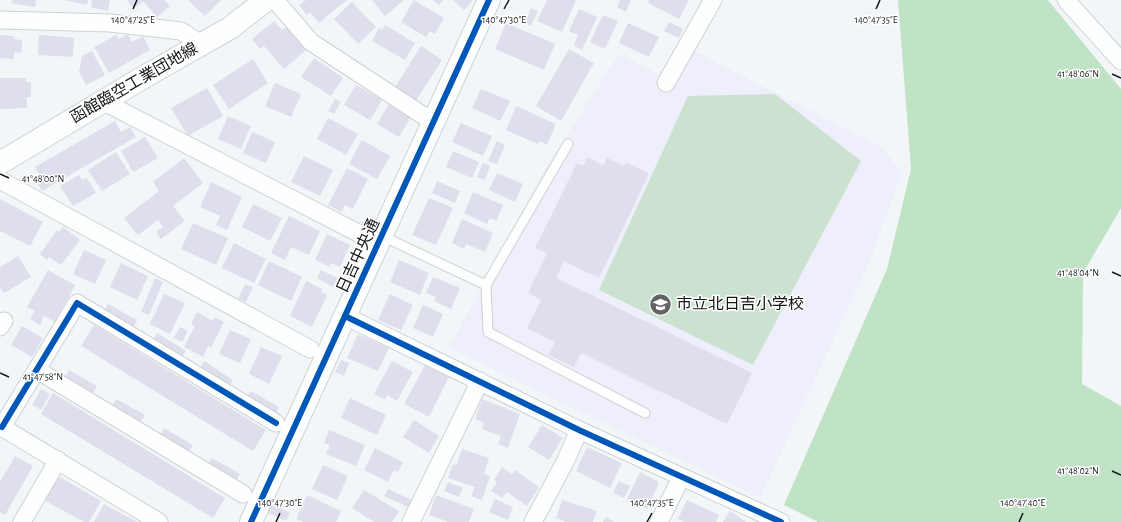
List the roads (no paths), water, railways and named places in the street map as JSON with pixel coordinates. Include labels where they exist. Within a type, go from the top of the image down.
[{"type":"street","name":"函館臨空工業団地線","points":[[0,163],[102,101],[230,28],[266,0]]},
{"type":"street","points":[[275,0],[311,42],[433,122]]},
{"type":"street","name":"日吉中央通","points":[[251,522],[345,316],[373,236],[433,122],[489,0]]},
{"type":"street","points":[[666,83],[713,0]]},
{"type":"street","points":[[1066,0],[1121,60]]},
{"type":"street","points":[[0,20],[110,23],[181,31],[201,44]]},
{"type":"street","points":[[102,101],[373,236]]},
{"type":"street","points":[[0,180],[310,349]]},
{"type":"street","points":[[159,522],[1,426],[37,370],[77,302],[276,422]]},
{"type":"street","points":[[345,316],[579,430],[681,478],[781,522]]},
{"type":"street","points":[[37,370],[243,494]]},
{"type":"street","points":[[411,522],[480,381]]},
{"type":"street","points":[[533,522],[566,460],[579,430]]},
{"type":"street","points":[[22,522],[58,460]]},
{"type":"street","points":[[659,522],[681,478]]},
{"type":"lane","points":[[568,144],[486,285],[488,332],[645,413]]},
{"type":"lane","points":[[373,236],[486,285]]},
{"type":"place","name":"市立北日吉小学校","points":[[661,304]]}]
